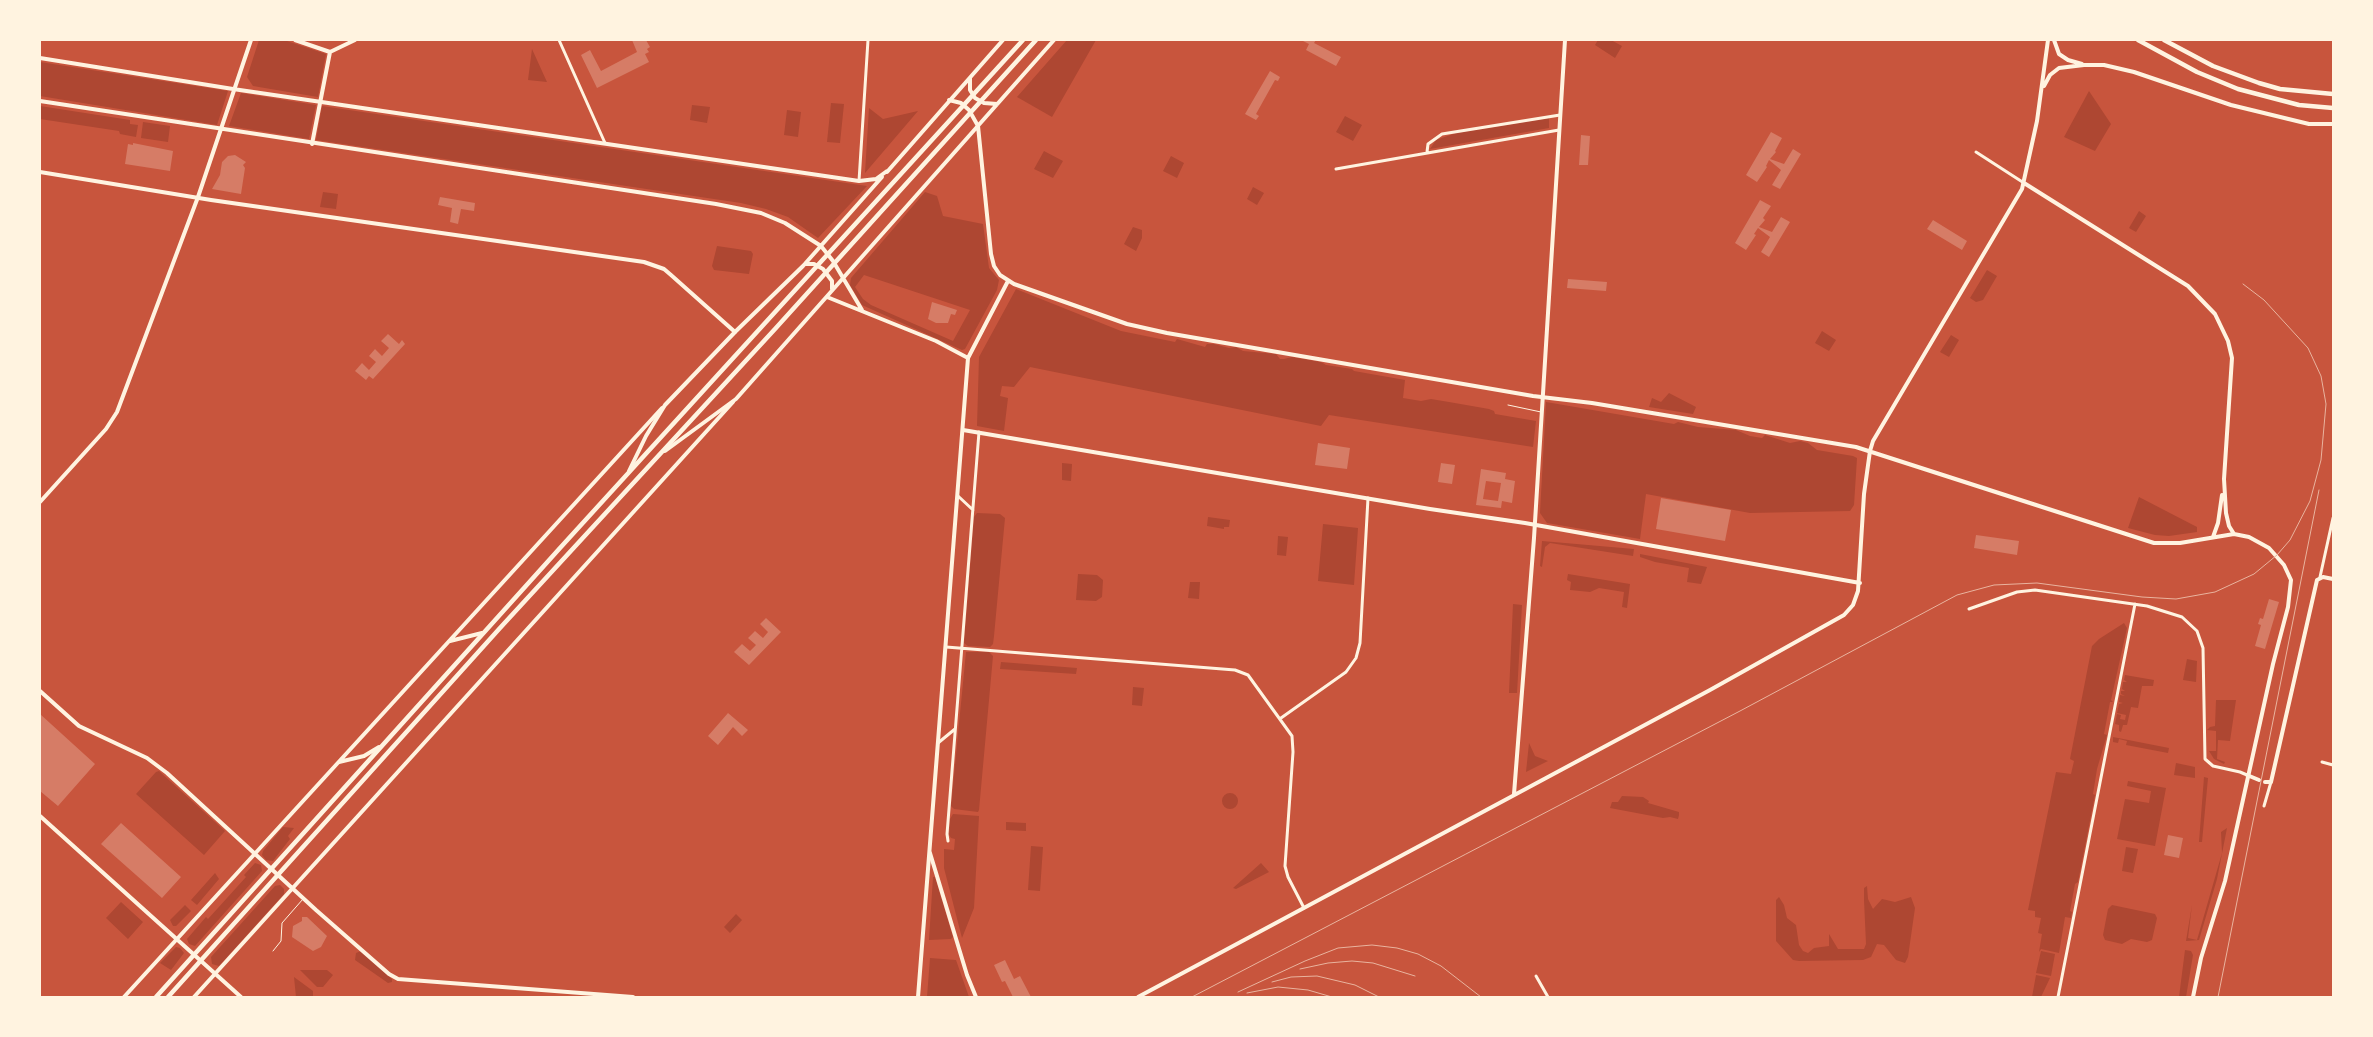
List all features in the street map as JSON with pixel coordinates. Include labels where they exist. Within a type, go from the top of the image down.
[{"type":"main road","points":[[40,502],[106,429],[117,412],[198,197],[251,40]]},
{"type":"main road","points":[[295,40],[330,52],[355,40]]},
{"type":"main road","points":[[124,997],[665,405],[735,332],[805,264],[1003,40]]},
{"type":"main road","points":[[156,997],[1023,40]]},
{"type":"main road","points":[[168,997],[1036,40]]},
{"type":"main road","points":[[194,997],[736,399],[1054,40]]},
{"type":"main road","points":[[1514,794],[1534,525],[1565,40]]},
{"type":"main road","points":[[1138,997],[1844,615],[1853,605],[1860,583],[1864,494],[1873,441],[2024,183],[2042,90],[2048,40]]},
{"type":"main road","points":[[2054,40],[2059,54],[2068,60],[2084,64],[2104,65],[2134,72],[2231,105],[2285,119],[2309,124],[2333,124]]},
{"type":"main road","points":[[2164,40],[2213,66],[2259,83],[2280,89],[2333,94]]},
{"type":"main road","points":[[2139,41],[2197,72],[2238,89],[2299,105],[2333,108]]},
{"type":"main road","points":[[312,144],[330,52]]},
{"type":"main road","points":[[40,58],[233,89],[858,181],[876,178],[888,171]]},
{"type":"main road","points":[[2042,90],[2050,75],[2059,68],[2084,64]]},
{"type":"main road","points":[[970,78],[970,90],[976,98],[984,103],[997,104]]},
{"type":"main road","points":[[40,100],[312,144],[741,208],[761,213],[785,224],[821,246],[833,261],[862,310]]},
{"type":"main road","points":[[950,100],[965,106],[973,114],[978,126],[992,261],[1000,275],[1008,281],[1128,324],[1152,330],[1542,397],[1592,403],[1870,451],[2146,541],[2176,544],[2234,534],[2249,537],[2269,548],[2288,571],[2291,586],[2285,622],[2247,775],[2223,888],[2200,958],[2193,997]]},
{"type":"main road","points":[[40,172],[644,262],[671,275],[735,332]]},
{"type":"main road","points":[[2024,183],[2188,286],[2215,314],[2228,341],[2232,358],[2224,485],[2218,522],[2212,538]]},
{"type":"main road","points":[[805,264],[814,264],[823,269],[832,281],[832,292]]},
{"type":"main road","points":[[918,997],[968,358],[1008,281]]},
{"type":"main road","points":[[827,297],[936,341],[968,358]]},
{"type":"main road","points":[[658,456],[736,399]]},
{"type":"main road","points":[[627,475],[646,436],[665,405]]},
{"type":"main road","points":[[963,430],[1534,525],[1860,583]]},
{"type":"main road","points":[[2224,485],[2226,513],[2230,529],[2234,534]]},
{"type":"main road","points":[[2265,782],[2271,782],[2317,580],[2320,577],[2333,579]]},
{"type":"main road","points":[[447,642],[477,636],[486,631]]},
{"type":"main road","points":[[40,691],[79,726],[147,758],[161,768],[303,899],[389,974],[398,979],[633,997]]},
{"type":"main road","points":[[335,765],[345,760],[364,756],[383,745]]},
{"type":"main road","points":[[2247,775],[2258,780]]},
{"type":"main road","points":[[40,816],[241,997]]},
{"type":"main road","points":[[930,853],[967,975],[976,997]]},
{"type":"street","points":[[559,40],[605,143]]},
{"type":"street","points":[[858,181],[868,40]]},
{"type":"street","points":[[1427,152],[1428,144],[1442,134],[1560,116]]},
{"type":"street","points":[[1336,169],[1560,130]]},
{"type":"street","points":[[1976,152],[2024,183]]},
{"type":"street","points":[[948,841],[961,648],[979,432]]},
{"type":"street","points":[[958,496],[973,510]]},
{"type":"street","points":[[1281,718],[1346,672],[1356,658],[1360,643],[1368,498]]},
{"type":"street","points":[[2320,577],[2333,518]]},
{"type":"street","points":[[1969,610],[2008,595],[2035,590],[2134,604],[2176,614],[2186,619],[2197,631],[2201,640],[2204,658],[2205,759],[2213,766],[2247,775]]},
{"type":"street","points":[[2058,997],[2134,604]]},
{"type":"street","points":[[946,647],[1239,671],[1253,680],[1290,732],[1293,745],[1285,866],[1288,877],[1304,908]]},
{"type":"street","points":[[938,743],[955,729]]},
{"type":"street","points":[[2322,762],[2333,765]]},
{"type":"street","points":[[2264,806],[2271,782]]},
{"type":"street","points":[[1536,976],[1548,997]]},
{"type":"lane","points":[[1508,405],[1541,412]]},
{"type":"lane","points":[[272,951],[281,941],[282,923],[303,899]]},
{"type":"shaded area","points":[[259,40],[284,40],[326,54],[318,97],[253,86],[247,77]]},
{"type":"shaded area","points":[[1067,40],[1096,40],[1052,117],[1017,97]]},
{"type":"shaded area","points":[[1598,40],[1611,40],[1622,46],[1615,58],[1595,45]]},
{"type":"shaded area","points":[[532,49],[547,82],[528,80]]},
{"type":"shaded area","points":[[40,62],[228,91],[217,125],[40,96]]},
{"type":"shaded area","points":[[2089,91],[2111,124],[2095,151],[2064,137]]},
{"type":"shaded area","points":[[241,93],[316,105],[309,139],[229,126]]},
{"type":"shaded area","points":[[831,103],[844,104],[840,143],[827,142]]},
{"type":"shaded area","points":[[692,105],[710,107],[707,123],[690,120]]},
{"type":"shaded area","points":[[40,106],[130,120],[130,124],[138,125],[136,137],[120,134],[119,131],[40,119]]},
{"type":"shaded area","points":[[322,106],[867,186],[818,238],[788,217],[741,203],[316,140]]},
{"type":"shaded area","points":[[869,108],[883,119],[918,111],[865,173]]},
{"type":"shaded area","points":[[787,110],[801,112],[798,137],[784,135]]},
{"type":"shaded area","points":[[1345,116],[1362,125],[1353,141],[1336,132]]},
{"type":"shaded area","points":[[1549,118],[1549,128],[1430,149],[1436,140],[1456,133]]},
{"type":"shaded area","points":[[143,122],[170,126],[168,142],[141,138]]},
{"type":"shaded area","points":[[1044,151],[1063,161],[1053,178],[1034,169]]},
{"type":"shaded area","points":[[1171,156],[1184,163],[1177,178],[1163,171]]},
{"type":"shaded area","points":[[1253,187],[1264,193],[1257,205],[1247,199]]},
{"type":"shaded area","points":[[323,192],[338,194],[336,209],[320,207]]},
{"type":"shaded area","points":[[925,192],[937,196],[943,216],[983,224],[989,268],[999,280],[997,290],[965,349],[962,350],[862,305],[850,285],[851,278]],"holes":[[[864,275],[970,310],[953,341],[871,305],[863,299],[855,287]]]},
{"type":"shaded area","points":[[2139,211],[2146,216],[2136,232],[2129,228]]},
{"type":"shaded area","points":[[1133,227],[1142,230],[1142,238],[1136,251],[1124,244]]},
{"type":"shaded area","points":[[717,246],[751,251],[753,254],[749,274],[714,270],[712,266]]},
{"type":"shaded area","points":[[1987,270],[1997,276],[1983,300],[1976,302],[1970,298]]},
{"type":"shaded area","points":[[1016,289],[1121,331],[1175,342],[1177,339],[1205,347],[1207,344],[1214,344],[1229,348],[1236,347],[1243,351],[1276,354],[1280,359],[1292,357],[1405,380],[1403,398],[1449,402],[1489,409],[1494,411],[1495,414],[1536,421],[1533,447],[1329,415],[1321,426],[1030,367],[1014,387],[1002,386],[1000,396],[1008,398],[1004,431],[977,426],[979,357]]},
{"type":"shaded area","points":[[1822,331],[1836,340],[1829,351],[1815,343]]},
{"type":"shaded area","points":[[1951,335],[1959,340],[1949,357],[1940,352]]},
{"type":"shaded area","points":[[1669,393],[1696,407],[1693,414],[1649,407],[1652,398],[1661,402]]},
{"type":"shaded area","points":[[1546,402],[1674,424],[1678,422],[1698,427],[1736,430],[1750,436],[1762,438],[1765,435],[1790,443],[1800,441],[1808,443],[1817,450],[1853,456],[1857,458],[1854,505],[1850,511],[1750,513],[1646,494],[1640,539],[1547,523],[1540,513]]},
{"type":"shaded area","points":[[1062,463],[1072,464],[1071,481],[1062,480]]},
{"type":"shaded area","points":[[2139,497],[2197,527],[2197,532],[2169,536],[2155,535],[2128,528]]},
{"type":"shaded area","points":[[977,513],[1000,514],[1005,518],[994,636],[993,644],[990,647],[968,646],[964,643],[974,517]]},
{"type":"shaded area","points":[[1208,517],[1230,520],[1229,527],[1224,527],[1224,529],[1207,526]]},
{"type":"shaded area","points":[[1323,524],[1358,528],[1354,585],[1318,581]]},
{"type":"shaded area","points":[[1278,536],[1288,537],[1286,556],[1277,555]]},
{"type":"shaded area","points":[[1542,541],[1634,549],[1633,556],[1550,543],[1545,547],[1542,567],[1540,566]]},
{"type":"shaded area","points":[[1640,554],[1707,567],[1701,584],[1687,582],[1689,568],[1655,562],[1640,557]]},
{"type":"shaded area","points":[[1078,574],[1097,575],[1103,580],[1102,597],[1096,601],[1076,600]]},
{"type":"shaded area","points":[[1568,574],[1630,584],[1627,608],[1622,607],[1624,592],[1599,588],[1590,592],[1570,590],[1571,582],[1567,580]]},
{"type":"shaded area","points":[[1190,582],[1200,582],[1199,599],[1188,598]]},
{"type":"shaded area","points":[[1513,604],[1522,605],[1517,693],[1509,693]]},
{"type":"shaded area","points":[[2124,623],[2127,628],[2111,700],[2113,702],[2110,702],[2104,734],[2107,735],[2097,769],[2093,794],[2095,795],[2078,882],[2075,884],[2070,911],[2072,912],[2071,918],[2065,917],[2059,953],[2041,949],[2039,952],[2042,934],[2038,933],[2041,918],[2035,917],[2035,911],[2028,910],[2056,772],[2071,774],[2074,761],[2070,759],[2092,646],[2099,639]]},
{"type":"shaded area","points":[[966,652],[989,652],[993,656],[978,812],[954,809],[951,806]]},
{"type":"shaded area","points":[[2187,659],[2197,661],[2196,682],[2183,680]]},
{"type":"shaded area","points":[[1001,662],[1077,668],[1076,674],[1000,669]]},
{"type":"shaded area","points":[[2125,675],[2154,680],[2153,686],[2142,686],[2138,708],[2131,707],[2127,725],[2123,725],[2121,732],[2119,731],[2119,725],[2115,724],[2117,714],[2121,715],[2120,719],[2125,720],[2126,715],[2117,713],[2119,704],[2123,703],[2119,702],[2120,695],[2125,696],[2121,694],[2121,691],[2125,691],[2122,689],[2123,682],[2127,682],[2124,680]]},
{"type":"shaded area","points":[[1133,687],[1144,688],[1142,706],[1132,705]]},
{"type":"shaded area","points":[[2216,700],[2236,700],[2230,741],[2218,740],[2217,759],[2225,762],[2224,764],[2214,759],[2209,751],[2216,751],[2216,731],[2207,730],[2215,726]]},
{"type":"shaded area","points":[[2113,737],[2169,748],[2168,753],[2126,745],[2127,741],[2119,739],[2118,743],[2113,742]]},
{"type":"shaded area","points":[[1529,743],[1535,756],[1548,761],[1526,772]]},
{"type":"shaded area","points":[[2176,763],[2195,767],[2195,778],[2174,775]]},
{"type":"shaded area","points":[[159,771],[225,831],[204,855],[136,794]]},
{"type":"shaded area","points":[[2204,777],[2208,778],[2202,842],[2199,842]]},
{"type":"shaded area","points":[[2128,781],[2166,788],[2155,846],[2117,839],[2125,799],[2149,803],[2151,791],[2127,786]]},
{"type":"shaded area","points":[[1230,793],[1238,801],[1230,809],[1222,801]]},
{"type":"shaded area","points":[[1622,796],[1643,797],[1649,801],[1648,803],[1679,812],[1678,819],[1610,808],[1612,802],[1618,802]]},
{"type":"shaded area","points":[[953,814],[979,816],[974,908],[962,938],[944,868],[944,849],[954,850],[955,839],[949,835],[950,819]]},
{"type":"shaded area","points":[[1006,822],[1026,823],[1026,831],[1006,830]]},
{"type":"shaded area","points":[[283,827],[294,828],[288,836],[290,839],[273,861],[266,860],[262,855],[263,851]]},
{"type":"shaded area","points":[[2227,828],[2217,879],[2199,940],[2186,941],[2192,905],[2188,938],[2197,940],[2222,853],[2221,832]]},
{"type":"shaded area","points":[[1031,846],[1043,847],[1040,891],[1028,890]]},
{"type":"shaded area","points":[[2126,847],[2138,849],[2133,873],[2122,871]]},
{"type":"shaded area","points":[[255,863],[261,865],[262,871],[195,946],[189,944],[187,939],[246,877],[244,875]]},
{"type":"shaded area","points":[[1261,863],[1269,872],[1236,889],[1233,888]]},
{"type":"shaded area","points":[[215,873],[219,879],[197,905],[191,900]]},
{"type":"shaded area","points":[[933,877],[935,877],[953,937],[951,939],[929,940]]},
{"type":"shaded area","points":[[280,885],[284,889],[284,894],[219,966],[212,964],[211,957],[275,886]]},
{"type":"shaded area","points":[[1867,886],[1868,899],[1873,909],[1882,899],[1895,902],[1911,897],[1915,908],[1908,957],[1905,963],[1896,960],[1884,945],[1877,944],[1871,957],[1863,960],[1793,960],[1776,941],[1776,900],[1779,897],[1784,905],[1787,918],[1796,925],[1799,945],[1803,951],[1808,953],[1814,948],[1829,946],[1829,934],[1838,949],[1864,949],[1866,944],[1864,888]]},
{"type":"shaded area","points":[[121,902],[143,922],[128,939],[106,918]]},
{"type":"shaded area","points":[[185,905],[191,911],[176,926],[173,926],[170,920]]},
{"type":"shaded area","points":[[2112,905],[2155,914],[2157,918],[2152,940],[2147,942],[2131,939],[2122,944],[2105,940],[2103,935],[2108,909]]},
{"type":"shaded area","points":[[736,914],[742,920],[730,933],[724,927]]},
{"type":"shaded area","points":[[176,947],[180,948],[184,953],[171,970],[160,963]]},
{"type":"shaded area","points":[[2185,950],[2191,951],[2193,955],[2186,997],[2179,997]]},
{"type":"shaded area","points":[[361,951],[392,979],[392,982],[388,983],[355,960],[356,953]]},
{"type":"shaded area","points":[[2041,951],[2055,954],[2051,976],[2036,973]]},
{"type":"shaded area","points":[[930,958],[956,960],[969,997],[927,997]]},
{"type":"shaded area","points":[[300,970],[327,970],[333,975],[323,987],[317,987]]},
{"type":"shaded area","points":[[2036,975],[2050,978],[2041,997],[2032,997]]},
{"type":"shaded area","points":[[294,977],[313,991],[313,997],[296,997]]},
{"type":"building","points":[[632,40],[646,40],[650,47],[647,49],[649,52],[645,54],[649,62],[597,88],[581,55],[590,50],[601,71],[637,52]]},
{"type":"building","points":[[1301,40],[1316,40],[1314,43],[1341,57],[1336,66],[1306,50],[1309,44]]},
{"type":"building","points":[[1270,71],[1280,77],[1278,81],[1275,80],[1256,114],[1259,116],[1256,120],[1245,114]]},
{"type":"building","points":[[1771,132],[1782,138],[1776,152],[1770,159],[1784,164],[1793,149],[1801,154],[1780,189],[1772,185],[1781,170],[1769,160],[1767,167],[1757,182],[1746,175]]},
{"type":"building","points":[[1581,135],[1590,136],[1588,165],[1579,165]]},
{"type":"building","points":[[133,143],[173,151],[170,171],[125,164],[128,144],[133,145]]},
{"type":"building","points":[[235,155],[246,162],[243,165],[245,168],[241,194],[212,189],[220,175],[222,162],[228,156]]},
{"type":"building","points":[[440,197],[475,203],[474,211],[461,209],[458,224],[450,222],[452,208],[438,205]]},
{"type":"building","points":[[1760,200],[1771,206],[1763,218],[1765,220],[1759,227],[1772,232],[1781,217],[1790,222],[1769,257],[1761,252],[1770,237],[1758,228],[1754,234],[1756,235],[1746,250],[1735,243]]},
{"type":"building","points":[[1933,220],[1967,241],[1962,250],[1927,229]]},
{"type":"building","points":[[1568,279],[1607,282],[1606,291],[1567,288]]},
{"type":"building","points":[[932,302],[957,310],[955,315],[951,314],[948,323],[936,323],[928,319]]},
{"type":"building","points":[[388,334],[399,344],[402,340],[405,344],[373,379],[369,376],[366,380],[355,371],[362,363],[369,370],[376,362],[369,356],[375,349],[382,356],[389,348],[381,341]]},
{"type":"building","points":[[1318,443],[1350,448],[1347,469],[1315,465]]},
{"type":"building","points":[[1441,463],[1455,465],[1452,484],[1438,482]]},
{"type":"building","points":[[1481,469],[1506,473],[1505,479],[1515,481],[1512,503],[1502,501],[1501,508],[1476,505]],"holes":[[[1486,481],[1501,483],[1498,501],[1483,499]]]},
{"type":"building","points":[[1661,498],[1731,510],[1725,541],[1656,529]]},
{"type":"building","points":[[1976,535],[2019,541],[2017,555],[1974,548]]},
{"type":"building","points":[[2269,599],[2279,602],[2265,649],[2255,646],[2261,625],[2258,624],[2260,618],[2263,619]]},
{"type":"building","points":[[766,618],[781,632],[749,665],[734,652],[742,644],[750,651],[756,645],[748,638],[755,631],[763,638],[768,632],[760,624]]},
{"type":"building","points":[[728,713],[748,730],[742,736],[733,727],[718,745],[708,736]]},
{"type":"building","points":[[40,714],[95,764],[58,806],[40,791]]},
{"type":"building","points":[[121,823],[181,877],[162,898],[101,844]]},
{"type":"building","points":[[2168,835],[2183,838],[2179,858],[2164,855]]},
{"type":"building","points":[[302,917],[307,917],[327,936],[321,947],[313,951],[292,937],[293,926],[302,921]]},
{"type":"building","points":[[1005,960],[1014,979],[1020,976],[1031,997],[1013,997],[1005,981],[1002,982],[994,965]]},
{"type":"railway","points":[[1192,997],[1740,711],[1957,595],[1994,585],[2037,583],[2142,597],[2176,599],[2215,592],[2254,574],[2277,555],[2290,540],[2310,501],[2321,460],[2326,404],[2321,376],[2308,348],[2264,300],[2243,284]]},
{"type":"railway","points":[[2218,997],[2319,490]]},
{"type":"railway","points":[[1238,992],[1338,948],[1372,945],[1397,948],[1418,954],[1441,966],[1481,997]]},
{"type":"railway","points":[[1300,969],[1328,963],[1352,961],[1373,963],[1415,976]]},
{"type":"railway","points":[[1272,982],[1291,977],[1317,976],[1355,985],[1379,997]]},
{"type":"railway","points":[[1247,993],[1278,987],[1308,990],[1332,997]]}]
